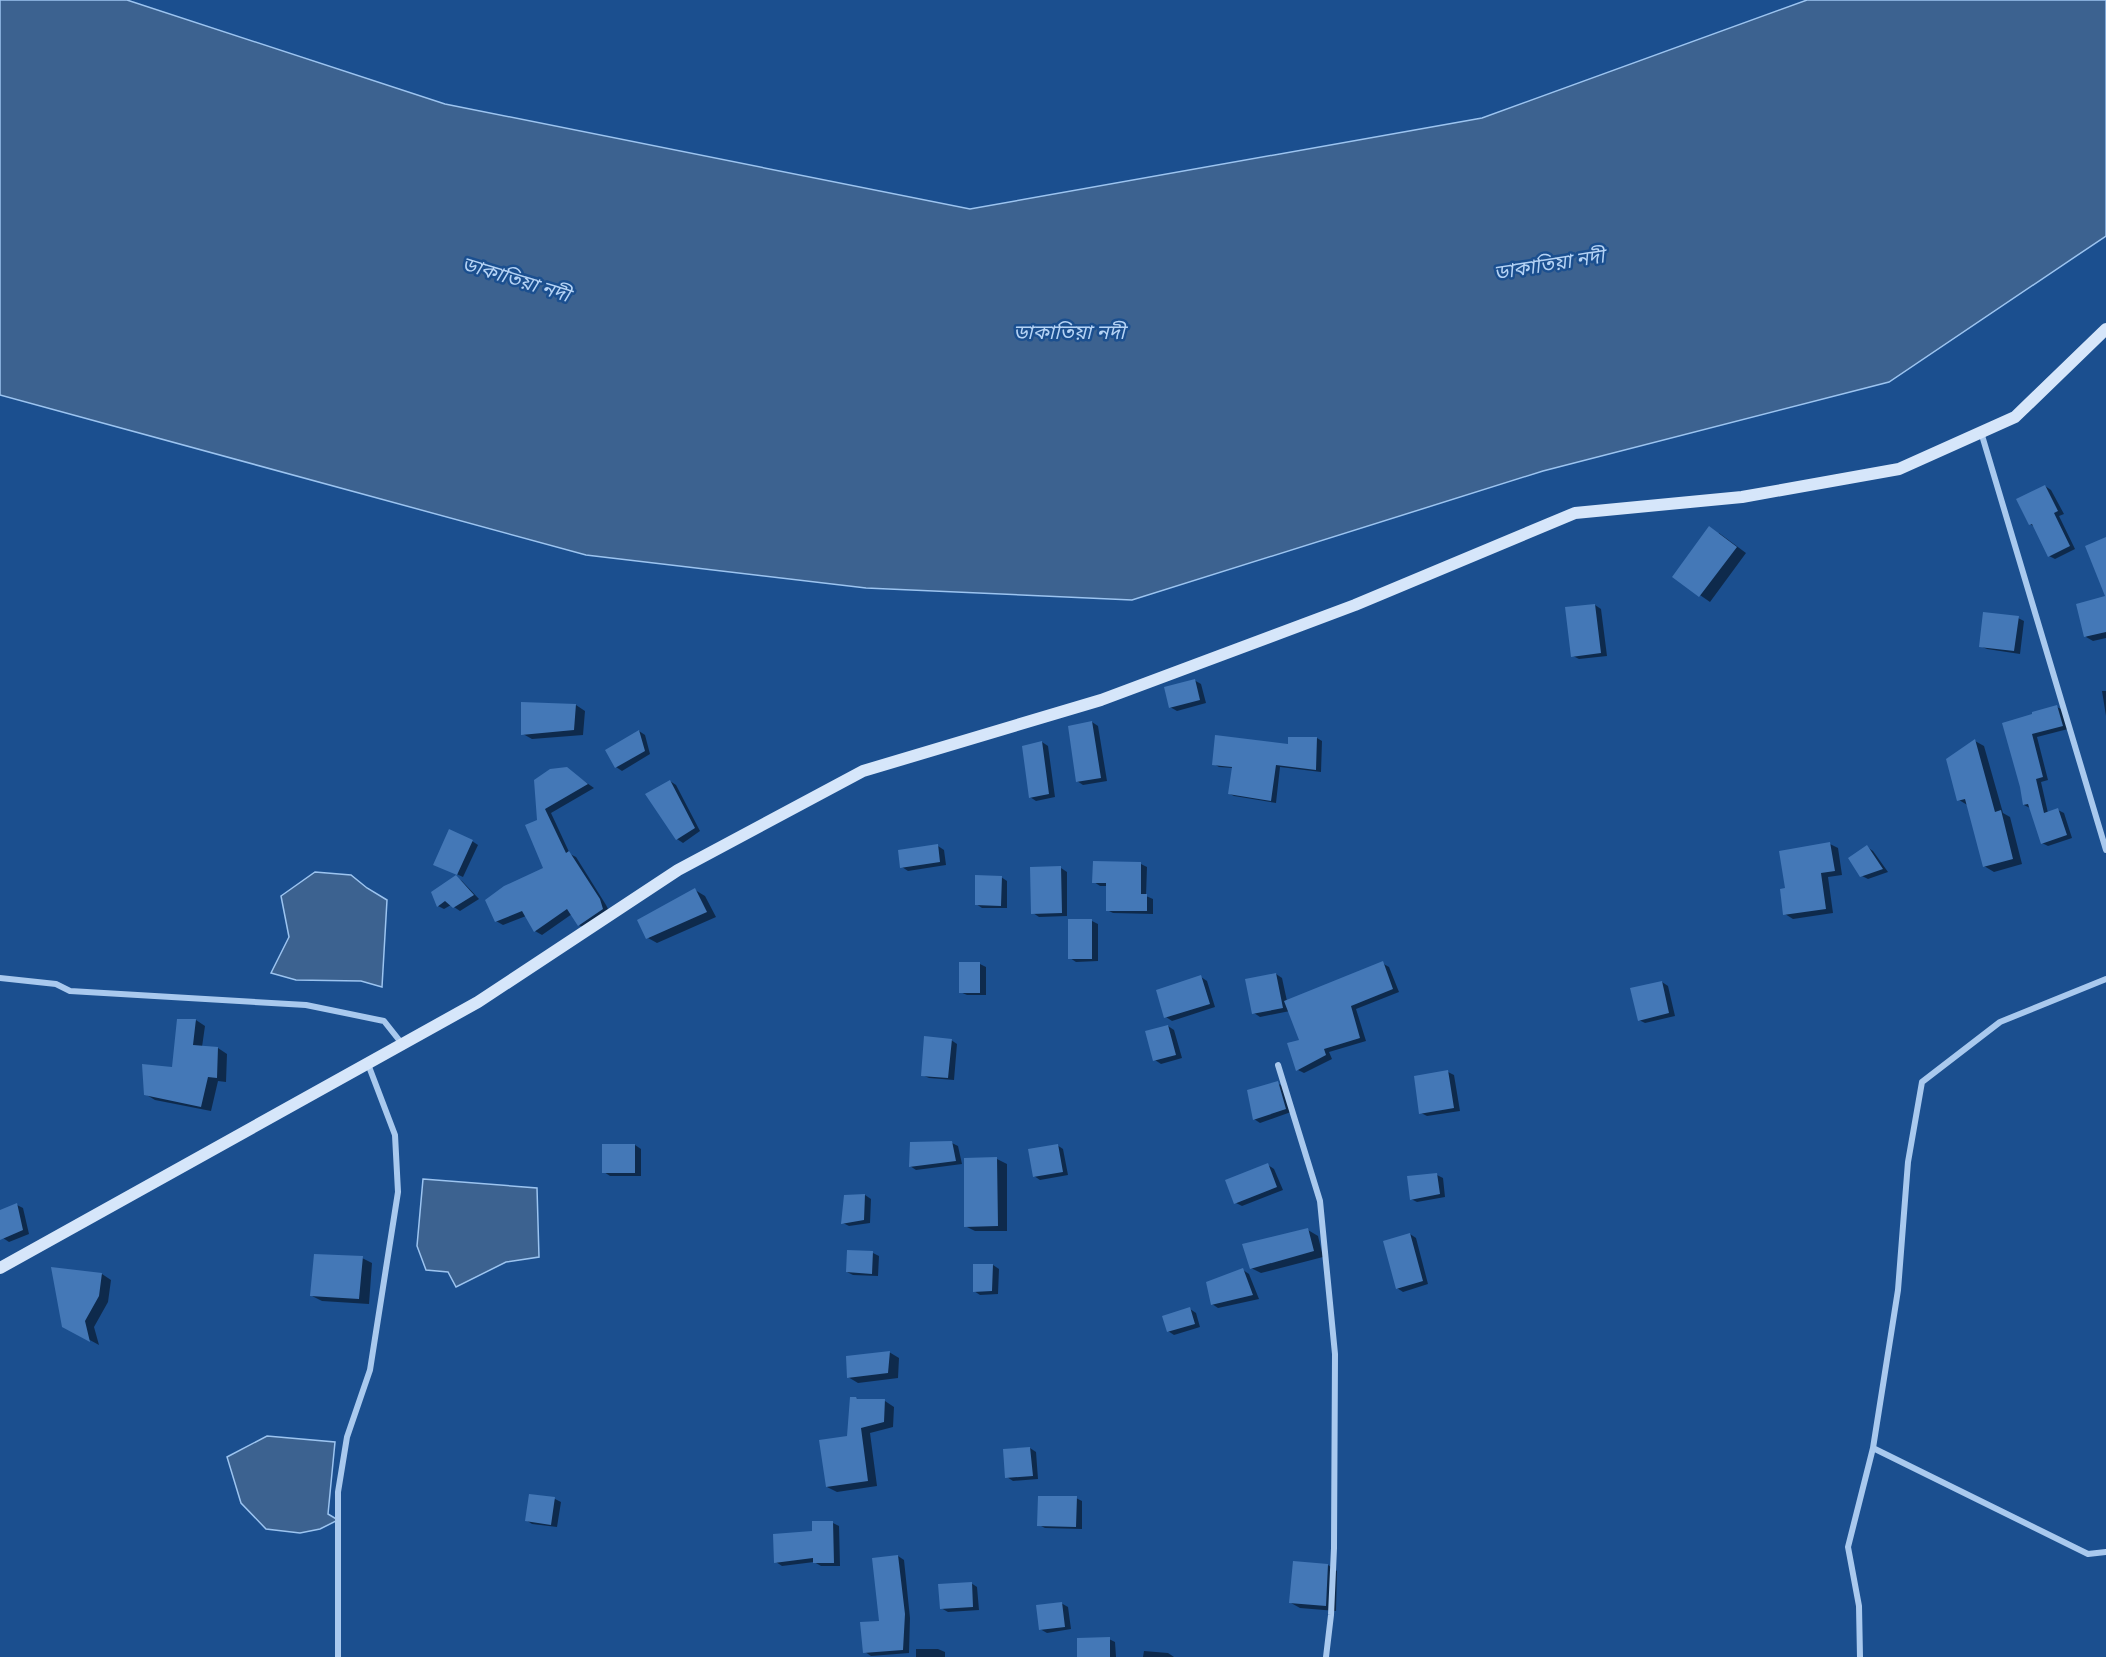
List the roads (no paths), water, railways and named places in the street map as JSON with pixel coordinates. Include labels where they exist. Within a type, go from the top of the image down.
[{"type":"main road","points":[[0,1268],[478,1002],[678,870],[863,771],[1101,700],[1355,605],[1575,513],[1742,497],[1899,469],[2014,417],[2106,329]]},
{"type":"street","points":[[1981,432],[2106,850]]},
{"type":"street","points":[[0,978],[56,984],[70,991],[306,1005],[384,1021],[403,1045]]},
{"type":"street","points":[[1860,1657],[1859,1606],[1848,1547],[1873,1449],[1898,1290],[1908,1162],[1922,1082],[2000,1022],[2106,979]]},
{"type":"street","points":[[338,1657],[338,1492],[347,1437],[370,1370],[398,1192],[395,1135],[368,1064]]},
{"type":"street","points":[[1278,1065],[1320,1201],[1335,1354],[1334,1559],[1326,1657]]},
{"type":"street","points":[[1873,1449],[2088,1554],[2106,1552]]},
{"type":"water","name":"ডাকাতিয়া নদী","points":[[0,0],[127,0],[445,104],[970,209],[1482,118],[1807,0],[2106,0],[2106,236],[1889,382],[1543,471],[1132,600],[866,588],[586,555],[0,395]]},
{"type":"water","points":[[315,872],[351,875],[387,900],[382,987],[361,981],[296,980],[271,973],[289,937],[281,896]]},
{"type":"water","points":[[423,1179],[537,1188],[539,1257],[506,1262],[456,1287],[448,1272],[426,1270],[417,1246]]},
{"type":"water","points":[[267,1436],[335,1442],[328,1514],[338,1520],[320,1529],[300,1533],[266,1529],[241,1503],[227,1457]]}]
